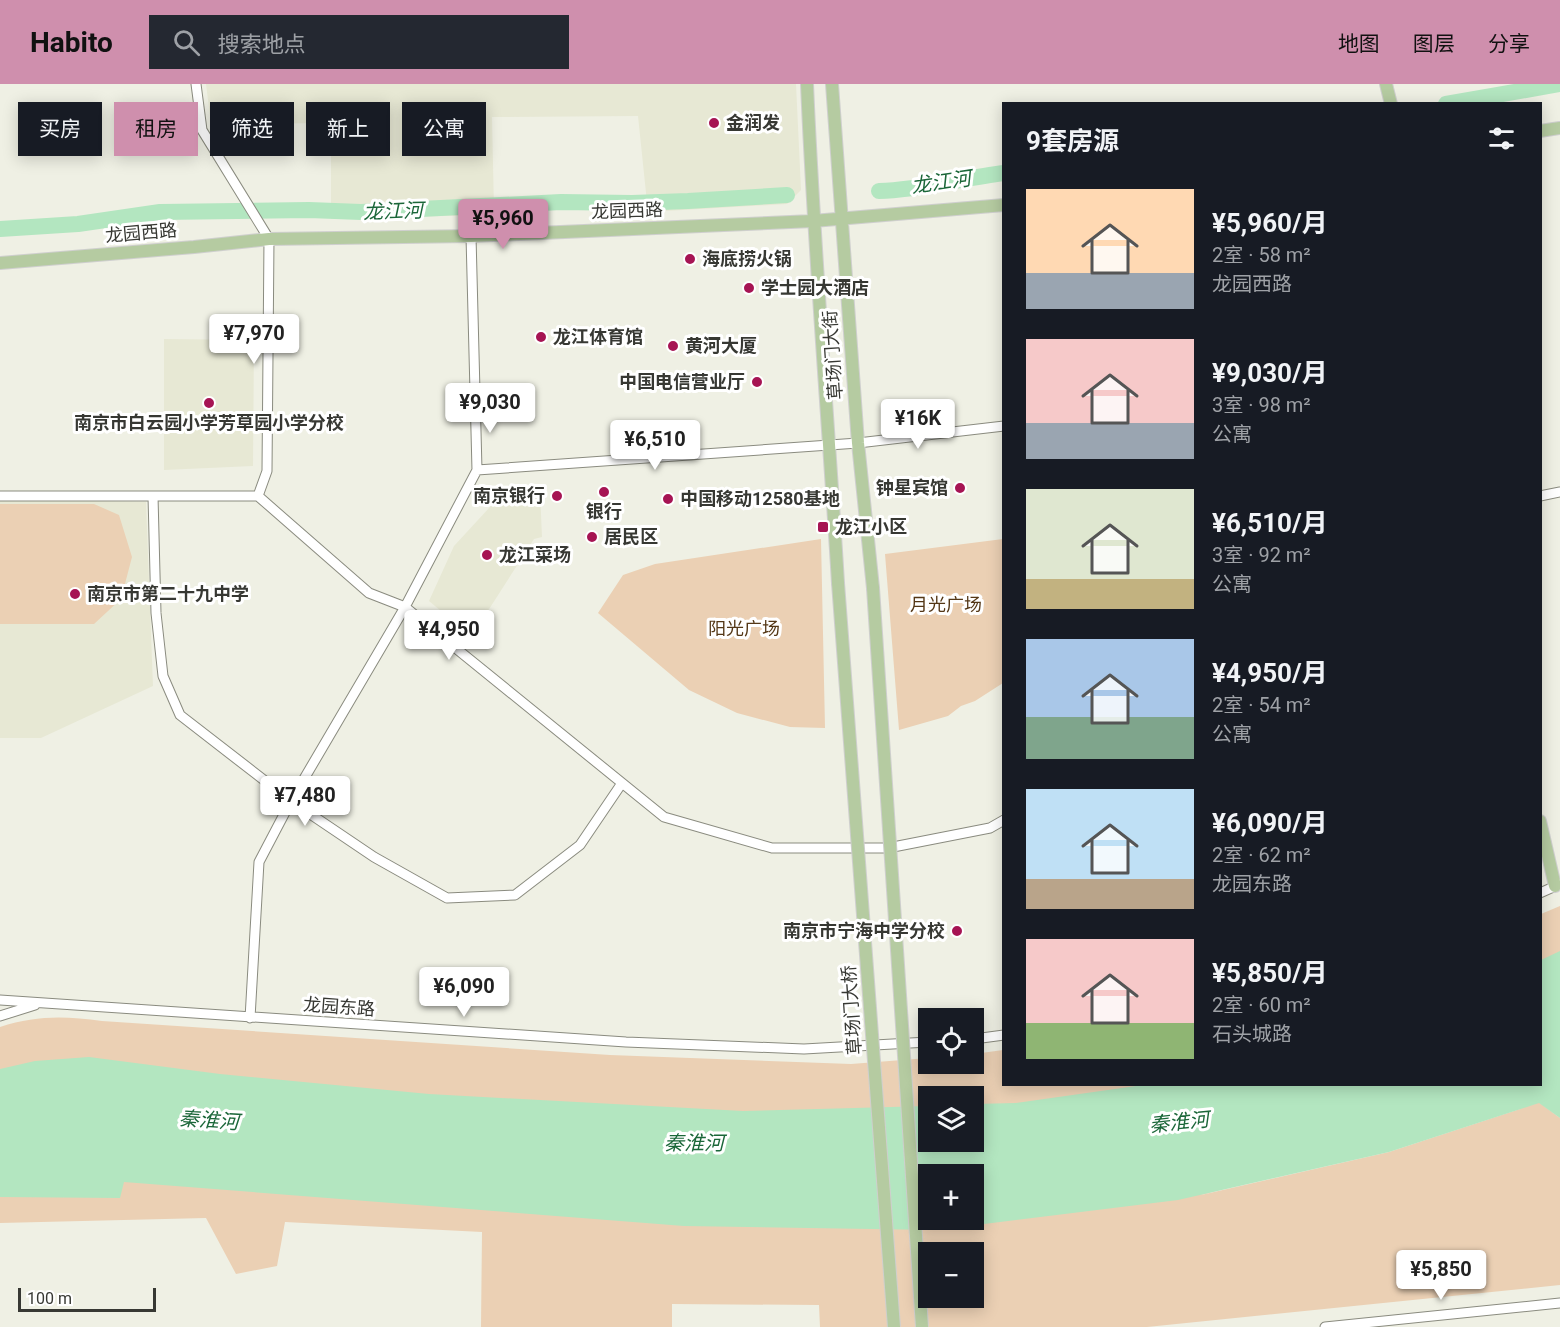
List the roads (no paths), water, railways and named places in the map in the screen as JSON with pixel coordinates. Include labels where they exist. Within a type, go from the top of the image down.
[{"type":"main road","name":"草场门大街","points":[[807,84],[813,221],[838,582]]},
{"type":"main road","name":"草场门大街","points":[[832,84],[858,443],[873,588],[922,1327]]},
{"type":"main road","points":[[1386,84],[1390,102]]},
{"type":"main road","points":[[1542,131],[1560,128]]},
{"type":"main road","name":"龙园西路","points":[[0,263],[194,247],[269,238],[471,236],[813,221],[1002,206]]},
{"type":"main road","name":"草场门大桥","points":[[838,582],[894,1327]]},
{"type":"main road","points":[[1542,829],[1557,885]]},
{"type":"street","points":[[196,84],[202,130],[269,238],[267,471],[258,496]]},
{"type":"street","points":[[250,1018],[259,861],[291,801],[405,607],[477,470],[471,236]]},
{"type":"street","points":[[477,470],[858,443],[1002,426]]},
{"type":"street","points":[[1542,496],[1560,492]]},
{"type":"street","points":[[0,496],[258,496],[369,593],[405,607],[664,817],[772,848],[888,848],[990,828],[1002,821]]},
{"type":"street","points":[[153,496],[156,613],[163,676],[180,715],[291,801],[374,857],[447,898],[515,895],[580,845],[622,783]]},
{"type":"street","points":[[1542,891],[1557,885]]},
{"type":"street","name":"龙园东路","points":[[0,1000],[626,1042],[804,1049],[918,1043]]},
{"type":"street","points":[[0,1016],[41,1003]]},
{"type":"street","points":[[984,1038],[1002,1035]]},
{"type":"street","points":[[1325,1327],[1560,1303]]},
{"type":"water","name":"秦淮河","points":[[1560,951],[1560,1118],[1539,1103],[1389,1152],[1178,1200],[984,1224],[984,1164],[918,1164],[918,1230],[684,1226],[124,1182],[120,1198],[0,1197],[0,1069],[35,1061],[89,1057],[220,1074],[429,1094],[743,1111],[918,1106],[918,1152],[984,1152],[984,1104],[1016,1103],[1136,1086],[1542,1086],[1542,960]]},
{"type":"waterway","name":"龙江河","points":[[1457,102],[1560,84]]},
{"type":"waterway","name":"龙江河","points":[[879,191],[1002,173]]},
{"type":"waterway","name":"龙江河","points":[[0,229],[78,224],[160,212],[309,210],[361,212],[561,202],[688,201],[787,195]]},
{"type":"place","name":"金润发","points":[[714,123]]},
{"type":"place","name":"海底捞火锅","points":[[690,259]]},
{"type":"place","name":"学士园大酒店","points":[[749,288]]},
{"type":"place","name":"龙江体育馆","points":[[541,337]]},
{"type":"place","name":"黄河大厦","points":[[673,346]]},
{"type":"place","name":"中国电信营业厅","points":[[757,382]]},
{"type":"place","name":"南京市白云园小学芳草园小学分校","points":[[209,403]]},
{"type":"place","name":"钟星宾馆","points":[[960,488]]},
{"type":"place","name":"银行","points":[[604,492]]},
{"type":"place","name":"南京银行","points":[[557,496]]},
{"type":"place","name":"中国移动12580基地","points":[[668,499]]},
{"type":"place","name":"龙江小区","points":[[823,527]]},
{"type":"place","name":"居民区","points":[[592,537]]},
{"type":"place","name":"龙江菜场","points":[[487,555]]},
{"type":"place","name":"南京市第二十九中学","points":[[75,594]]},
{"type":"place","name":"南京市宁海中学分校","points":[[957,931]]},
{"type":"park label","name":"月光广场","points":[[946,605]]},
{"type":"park label","name":"阳光广场","points":[[744,629]]}]
